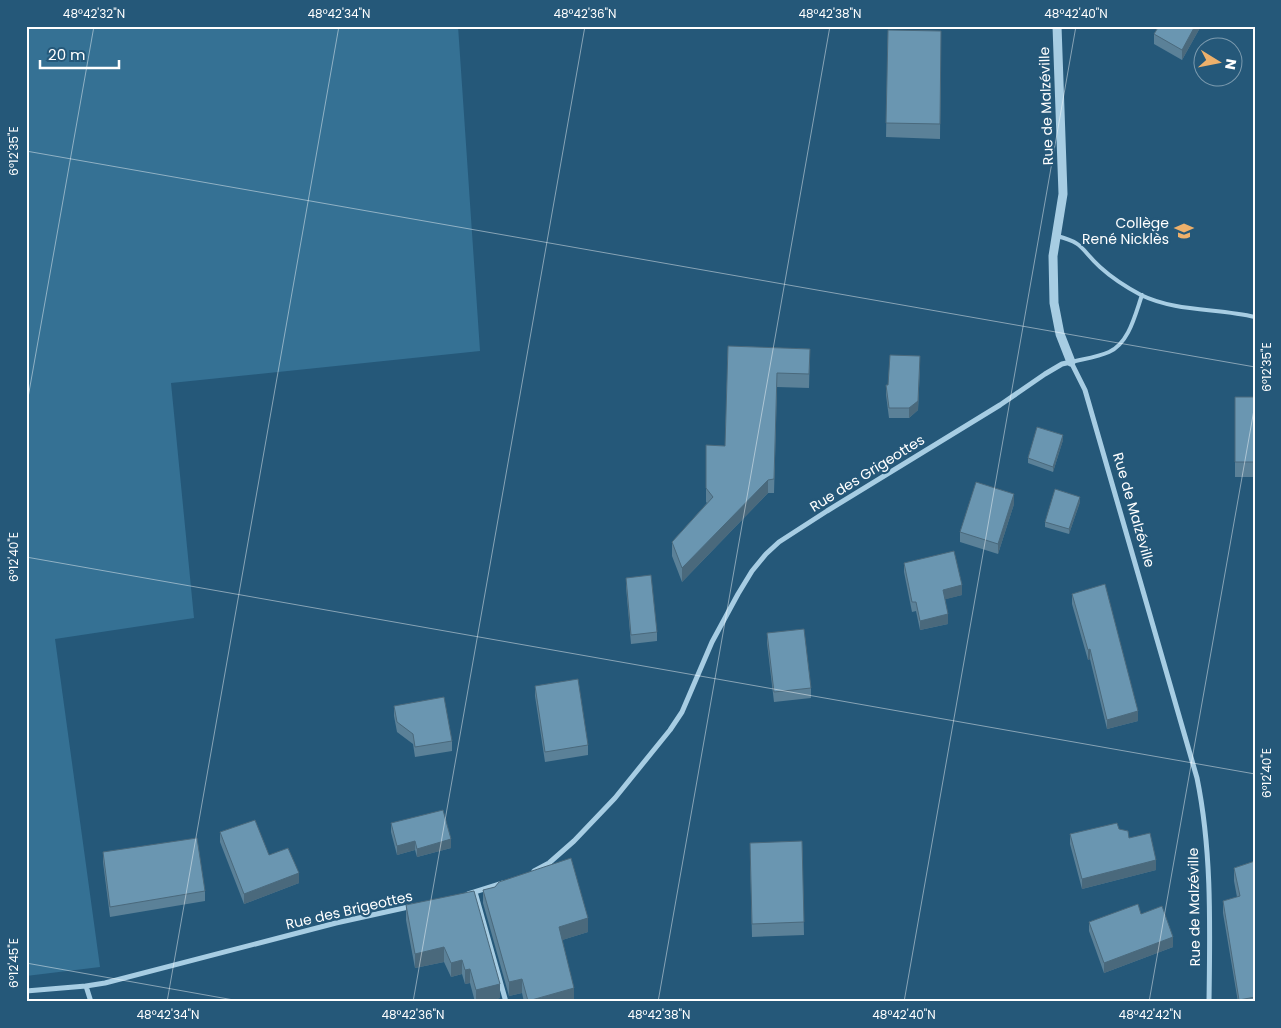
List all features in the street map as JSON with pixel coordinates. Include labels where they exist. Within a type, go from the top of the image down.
[{"type":"street","name":"Rue de Malzéville","points":[[1057,26],[1063,194],[1053,256],[1054,303],[1060,334],[1070,362],[1086,390],[1197,778],[1206,828],[1209,1002]]},
{"type":"street","name":"Rue des Grigeottes","points":[[528,874],[549,863],[564,851],[635,775],[682,712],[712,642],[752,571],[779,542],[1000,405],[1045,374],[1062,364],[1070,362]]},
{"type":"street","points":[[466,894],[512,880]]},
{"type":"street","points":[[475,892],[506,1002]]},
{"type":"street","name":"Rue des Brigeottes","points":[[26,991],[86,986],[208,957],[336,923],[420,904]]},
{"type":"street","points":[[86,986],[91,1002]]},
{"type":"lane","points":[[1057,236],[1071,240],[1083,247],[1097,265],[1117,281],[1142,295],[1164,304],[1235,312],[1255,317]]},
{"type":"lane","points":[[1070,362],[1108,353],[1118,347],[1134,320],[1142,295]]},
{"type":"shaded area","points":[[26,26],[458,26],[480,351],[171,383],[194,618],[55,639],[100,967],[26,976]]},
{"type":"building","points":[[1159,26],[1195,26],[1182,50],[1154,34]]},
{"type":"building","points":[[888,30],[941,31],[940,124],[886,123]]},
{"type":"building","points":[[728,346],[810,349],[809,374],[777,373],[774,479],[768,480],[682,568],[672,542],[713,497],[706,488],[706,445],[725,446]]},
{"type":"building","points":[[890,355],[920,356],[918,401],[909,408],[889,408],[886,385],[888,385]]},
{"type":"building","points":[[1235,397],[1255,397],[1255,462],[1235,462]]},
{"type":"building","points":[[1037,427],[1063,435],[1053,467],[1028,458]]},
{"type":"building","points":[[976,482],[1014,494],[998,544],[960,532]]},
{"type":"building","points":[[1055,489],[1080,497],[1069,529],[1045,522]]},
{"type":"building","points":[[954,551],[962,585],[943,590],[948,614],[920,621],[916,602],[912,602],[904,563]]},
{"type":"building","points":[[651,575],[657,632],[631,635],[626,578]]},
{"type":"building","points":[[1105,584],[1138,711],[1107,720],[1090,649],[1088,650],[1072,594]]},
{"type":"building","points":[[804,629],[811,688],[774,692],[767,633]]},
{"type":"building","points":[[578,679],[588,745],[545,752],[535,686]]},
{"type":"building","points":[[444,697],[452,741],[415,747],[413,734],[397,722],[394,706]]},
{"type":"building","points":[[443,810],[451,839],[417,849],[415,841],[397,846],[391,823]]},
{"type":"building","points":[[255,820],[269,855],[288,848],[299,873],[244,894],[220,832]]},
{"type":"building","points":[[1117,823],[1119,829],[1128,831],[1129,838],[1150,833],[1156,860],[1082,879],[1070,834]]},
{"type":"building","points":[[197,838],[205,891],[110,907],[103,852]]},
{"type":"building","points":[[802,841],[804,922],[752,924],[750,843]]},
{"type":"building","points":[[571,858],[588,918],[559,927],[574,988],[528,1001],[522,979],[509,982],[483,890],[495,887],[499,882]]},
{"type":"building","points":[[1255,861],[1255,997],[1239,1000],[1223,901],[1240,896],[1234,868]]},
{"type":"building","points":[[474,891],[500,984],[476,990],[470,969],[465,970],[462,960],[451,963],[444,947],[415,954],[406,905]]},
{"type":"building","points":[[1138,904],[1141,914],[1162,906],[1173,937],[1104,963],[1089,922]]},
{"type":"place","name":"Collège René Nicklès","points":[[1184,231]]}]
